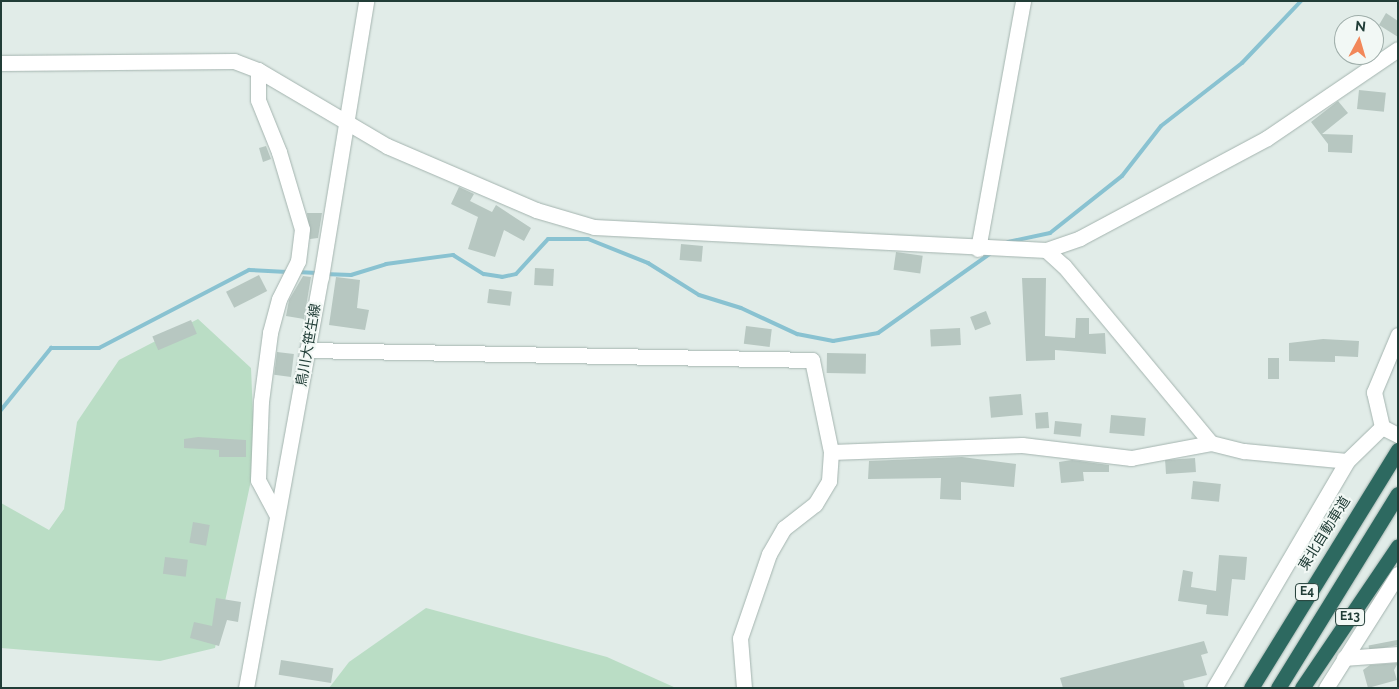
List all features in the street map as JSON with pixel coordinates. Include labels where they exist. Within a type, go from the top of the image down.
[{"type":"highway","name":"東北自動車道","points":[[1251,688],[1365,499],[1398,450]]},
{"type":"highway","name":"E4","points":[[1278,688],[1398,494]]},
{"type":"highway","name":"E13","points":[[1302,688],[1398,546]]},
{"type":"street","name":"鳥川大笹生線","points":[[246,688],[347,124],[366,1]]},
{"type":"street","points":[[982,249],[1023,1]]},
{"type":"street","points":[[1,63],[68,65],[206,59],[234,61],[258,70],[386,146],[536,210],[594,227],[982,249],[1046,250],[1080,238],[1241,153],[1398,49]]},
{"type":"street","points":[[258,70],[258,100],[279,152],[302,229],[298,261],[279,299],[270,333],[261,401],[258,480],[277,515]]},
{"type":"street","points":[[1046,250],[1064,266],[1211,443]]},
{"type":"street","points":[[1382,427],[1374,392],[1398,335]]},
{"type":"street","points":[[307,350],[808,360],[816,367],[831,452],[824,494],[784,528],[769,554],[740,638],[744,688]]},
{"type":"street","points":[[1382,427],[1398,435]]},
{"type":"street","points":[[1214,688],[1347,461],[1382,427]]},
{"type":"street","points":[[831,452],[1022,445],[1130,458],[1211,443],[1244,451],[1347,461]]},
{"type":"street","points":[[1326,688],[1398,574]]},
{"type":"street","points":[[1344,658],[1398,654]]},
{"type":"green space","points":[[198,319],[251,368],[255,462],[215,648],[160,661],[1,648],[1,503],[49,530],[64,509],[77,422],[119,360]]},
{"type":"green space","points":[[426,608],[607,657],[676,688],[329,688],[349,662]]},
{"type":"building","points":[[1386,13],[1398,21],[1398,37],[1384,28],[1384,16]]},
{"type":"building","points":[[1359,90],[1386,93],[1384,112],[1357,109]]},
{"type":"building","points":[[1338,101],[1348,113],[1322,134],[1353,135],[1352,153],[1328,152],[1328,144],[1311,122]]},
{"type":"building","points":[[266,146],[271,159],[263,162],[259,148]]},
{"type":"building","points":[[459,187],[474,194],[470,201],[492,212],[496,205],[531,228],[524,241],[504,230],[495,257],[468,249],[478,217],[451,204]]},
{"type":"building","points":[[307,213],[322,213],[318,238],[310,239]]},
{"type":"building","points":[[681,244],[703,246],[702,262],[680,260]]},
{"type":"building","points":[[896,252],[923,256],[920,274],[893,270]]},
{"type":"building","points":[[535,268],[554,269],[553,286],[534,285]]},
{"type":"building","points":[[259,275],[267,291],[234,308],[226,292]]},
{"type":"building","points":[[303,276],[311,277],[304,319],[286,316],[289,300]]},
{"type":"building","points":[[336,277],[360,280],[357,308],[369,310],[365,330],[329,325]]},
{"type":"building","points":[[1022,278],[1046,278],[1045,336],[1075,338],[1076,318],[1089,318],[1089,334],[1105,333],[1106,354],[1055,350],[1055,360],[1026,361]]},
{"type":"building","points":[[489,289],[512,292],[510,306],[487,303]]},
{"type":"building","points":[[986,311],[991,324],[975,330],[970,317]]},
{"type":"building","points":[[191,320],[197,334],[158,350],[152,336]]},
{"type":"building","points":[[746,326],[772,329],[770,347],[744,344]]},
{"type":"building","points":[[960,328],[961,345],[931,347],[930,330]]},
{"type":"building","points":[[1323,339],[1359,341],[1358,357],[1335,356],[1335,362],[1289,361],[1289,343]]},
{"type":"building","points":[[277,352],[294,354],[291,377],[274,375]]},
{"type":"building","points":[[827,353],[866,354],[866,374],[827,373]]},
{"type":"building","points":[[1268,358],[1279,358],[1279,379],[1268,379]]},
{"type":"building","points":[[1021,394],[1023,415],[991,418],[989,397]]},
{"type":"building","points":[[1048,412],[1049,428],[1036,429],[1035,413]]},
{"type":"building","points":[[1111,415],[1146,418],[1144,436],[1109,433]]},
{"type":"building","points":[[1055,421],[1082,424],[1080,437],[1054,434]]},
{"type":"building","points":[[198,437],[246,440],[246,457],[219,457],[219,450],[184,448],[184,439]]},
{"type":"building","points":[[962,457],[1016,464],[1014,487],[961,482],[961,500],[940,499],[941,478],[868,479],[869,461]]},
{"type":"building","points":[[1195,458],[1196,472],[1166,474],[1165,460]]},
{"type":"building","points":[[1072,460],[1109,465],[1109,472],[1083,472],[1084,481],[1061,483],[1059,462]]},
{"type":"building","points":[[1193,481],[1221,484],[1219,502],[1191,499]]},
{"type":"building","points":[[193,522],[210,525],[206,546],[189,543]]},
{"type":"building","points":[[1219,555],[1247,557],[1245,580],[1232,579],[1228,616],[1206,614],[1207,605],[1178,601],[1183,570],[1193,572],[1191,587],[1216,591]]},
{"type":"building","points":[[165,557],[188,560],[186,577],[163,574]]},
{"type":"building","points":[[216,598],[241,602],[238,622],[227,620],[219,646],[190,638],[194,622],[212,626]]},
{"type":"building","points":[[1397,640],[1398,645],[1369,650],[1369,646]]},
{"type":"building","points":[[1204,641],[1208,653],[1201,655],[1207,675],[1183,681],[1185,688],[1063,688],[1060,678]]},
{"type":"building","points":[[281,660],[333,668],[331,683],[279,675]]},
{"type":"building","points":[[1398,663],[1394,670],[1397,680],[1368,688],[1363,670],[1370,665]]},
{"type":"waterway","points":[[1008,242],[1050,233],[1122,176],[1161,126],[1242,63],[1301,1]]},
{"type":"waterway","points":[[324,274],[351,275],[386,264],[453,255],[484,274],[502,277],[516,274],[548,239],[588,239],[648,263],[699,295],[741,308],[797,334],[833,341],[878,333],[994,251]]},
{"type":"waterway","points":[[1,410],[51,348],[99,348],[249,270],[287,272]]},
{"type":"waterway","points":[[297,272],[317,273]]}]
